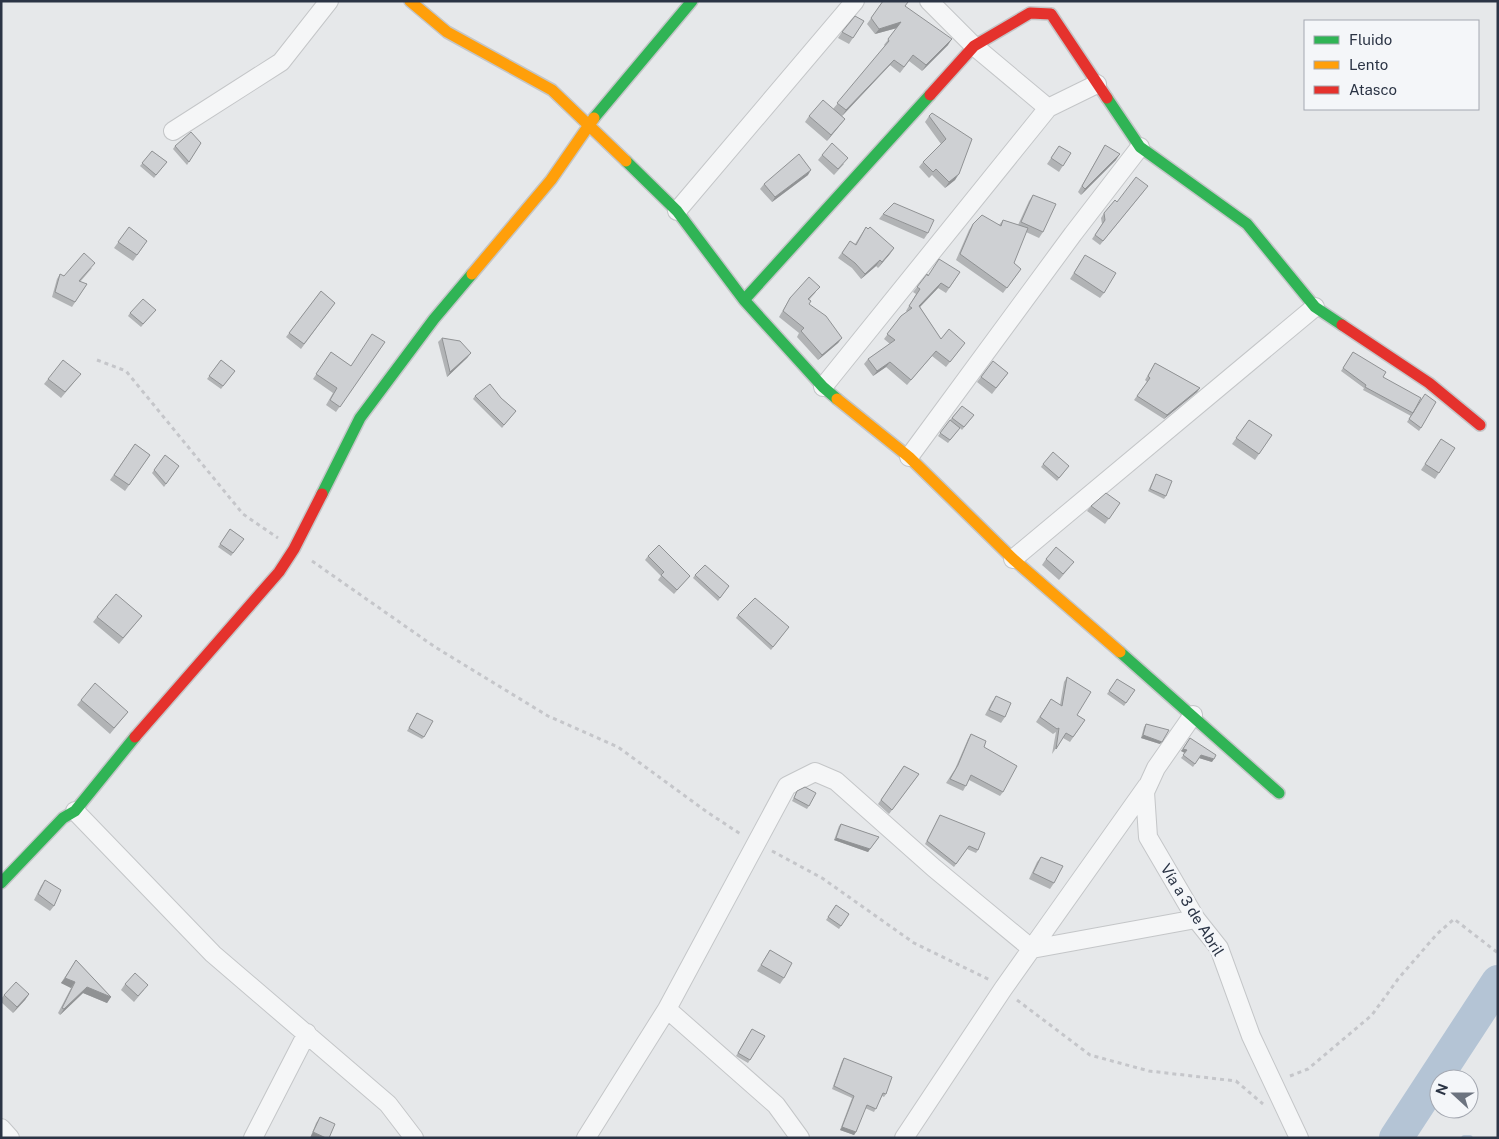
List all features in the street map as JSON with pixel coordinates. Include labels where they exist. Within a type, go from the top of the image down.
[{"type":"street","points":[[173,131],[281,62],[328,1]]},
{"type":"street","points":[[410,1],[447,32],[552,90],[677,211],[744,300],[823,387],[910,457],[1013,559],[1193,714],[1279,793]]},
{"type":"street","points":[[1,883],[63,818],[75,811],[148,720],[279,572],[294,549],[360,418],[434,319],[551,180],[588,125],[692,1]]},
{"type":"street","points":[[677,211],[855,1]]},
{"type":"street","points":[[929,1],[974,46],[1048,108]]},
{"type":"street","points":[[744,300],[974,46],[1030,14],[1051,14],[1140,148],[1247,224],[1291,275],[1315,307],[1429,383],[1480,425]]},
{"type":"street","points":[[823,387],[1048,108],[1097,84]]},
{"type":"street","points":[[910,457],[1073,234],[1140,148]]},
{"type":"street","points":[[1013,559],[1315,307]]},
{"type":"street","name":"Vía a 3 de Abril","points":[[1193,714],[1156,768],[1145,792],[1148,836],[1196,919],[1219,948],[1251,1036],[1299,1138]]},
{"type":"street","points":[[586,1138],[667,1009],[787,786],[815,772],[836,781],[934,868],[1032,949],[1196,919]]},
{"type":"street","points":[[904,1138],[1002,989],[1149,784]]},
{"type":"street","points":[[75,811],[213,954],[388,1104],[414,1138]]},
{"type":"street","points":[[667,1009],[776,1105],[800,1138]]},
{"type":"street","points":[[253,1138],[307,1033]]},
{"type":"street","points":[[1,1128],[10,1138]]},
{"type":"path","points":[[97,360],[126,371],[243,514],[435,647],[548,716],[618,747],[707,812],[756,842],[822,878],[914,943],[988,979],[1090,1055],[1149,1071],[1236,1081],[1264,1106]]},
{"type":"path","points":[[1273,1082],[1308,1070],[1372,1015],[1398,979],[1454,919],[1498,953]]},
{"type":"building","points":[[883,1],[907,1],[905,6],[952,39],[926,65],[913,55],[904,67],[894,60],[846,110],[837,103],[889,41],[888,39],[901,22],[879,29],[871,18]]},
{"type":"building","points":[[855,16],[864,21],[853,38],[842,32]]},
{"type":"building","points":[[823,100],[845,119],[831,135],[809,116]]},
{"type":"building","points":[[932,113],[972,139],[959,174],[949,182],[936,169],[933,172],[923,162],[946,139],[929,116]]},
{"type":"building","points":[[191,132],[201,143],[189,162],[175,146]]},
{"type":"building","points":[[832,143],[848,158],[838,169],[822,155]]},
{"type":"building","points":[[1105,145],[1120,154],[1085,189],[1082,186]]},
{"type":"building","points":[[1059,146],[1071,153],[1063,166],[1051,158]]},
{"type":"building","points":[[152,151],[167,162],[156,175],[142,163]]},
{"type":"building","points":[[799,154],[811,170],[775,197],[764,184]]},
{"type":"building","points":[[1136,177],[1148,186],[1103,241],[1095,235],[1105,220],[1104,213],[1115,200],[1117,202]]},
{"type":"building","points":[[1033,195],[1056,204],[1043,232],[1021,222]]},
{"type":"building","points":[[894,203],[934,220],[928,233],[883,214]]},
{"type":"building","points":[[982,215],[1001,226],[1003,220],[1028,228],[1014,263],[1021,269],[1007,288],[960,254],[973,224]]},
{"type":"building","points":[[129,227],[147,241],[137,255],[118,242]]},
{"type":"building","points":[[866,227],[868,229],[870,227],[894,248],[882,262],[880,260],[865,274],[842,253],[850,241],[856,245]]},
{"type":"building","points":[[84,253],[95,263],[79,281],[87,284],[75,302],[55,292],[60,274],[64,276]]},
{"type":"building","points":[[1085,255],[1116,273],[1104,293],[1074,273]]},
{"type":"building","points":[[939,259],[960,272],[949,288],[941,283],[919,306],[941,339],[949,329],[965,343],[950,362],[936,351],[911,380],[890,362],[877,371],[868,359],[895,340],[887,334],[901,316],[912,308],[909,306],[920,289],[917,287],[927,274],[928,276]]},
{"type":"building","points":[[809,277],[820,287],[808,299],[811,301],[809,304],[826,316],[842,338],[822,355],[801,331],[804,328],[783,311],[790,298]]},
{"type":"building","points":[[321,291],[335,303],[304,344],[289,333]]},
{"type":"building","points":[[143,299],[156,310],[143,324],[130,313]]},
{"type":"building","points":[[372,334],[385,342],[340,407],[330,400],[337,388],[316,374],[331,352],[351,366]]},
{"type":"building","points":[[442,338],[460,341],[471,353],[450,372]]},
{"type":"building","points":[[1353,352],[1386,372],[1383,377],[1421,398],[1413,413],[1365,387],[1366,385],[1343,368]]},
{"type":"building","points":[[63,360],[81,374],[65,392],[48,379]]},
{"type":"building","points":[[221,360],[235,371],[223,386],[209,376]]},
{"type":"building","points":[[993,361],[1008,373],[996,388],[981,377]]},
{"type":"building","points":[[1155,363],[1200,388],[1167,415],[1137,396],[1150,378],[1148,376]]},
{"type":"building","points":[[490,384],[501,398],[516,411],[504,425],[475,396]]},
{"type":"building","points":[[1425,394],[1436,402],[1421,428],[1409,419]]},
{"type":"building","points":[[962,406],[974,415],[964,427],[952,418]]},
{"type":"building","points":[[950,420],[960,428],[950,440],[940,433]]},
{"type":"building","points":[[1249,420],[1272,435],[1259,454],[1236,438]]},
{"type":"building","points":[[1441,439],[1455,448],[1439,473],[1425,464]]},
{"type":"building","points":[[135,444],[150,455],[129,485],[114,475]]},
{"type":"building","points":[[1053,452],[1069,466],[1059,478],[1043,464]]},
{"type":"building","points":[[165,455],[179,466],[166,484],[154,470]]},
{"type":"building","points":[[1156,474],[1172,481],[1166,496],[1150,489]]},
{"type":"building","points":[[1106,493],[1120,503],[1109,519],[1091,506]]},
{"type":"building","points":[[230,529],[244,539],[233,553],[220,544]]},
{"type":"building","points":[[659,545],[690,576],[677,590],[661,575],[664,572],[648,556]]},
{"type":"building","points":[[1056,547],[1074,562],[1063,574],[1046,559]]},
{"type":"building","points":[[705,565],[729,586],[720,598],[695,575]]},
{"type":"building","points":[[116,594],[142,616],[123,638],[97,617]]},
{"type":"building","points":[[755,598],[789,627],[773,647],[738,615]]},
{"type":"building","points":[[1067,677],[1091,692],[1077,715],[1085,720],[1073,737],[1066,733],[1056,749],[1059,728],[1057,729],[1040,717],[1051,699],[1062,706]]},
{"type":"building","points":[[1117,679],[1135,690],[1126,703],[1109,691]]},
{"type":"building","points":[[95,683],[128,712],[114,728],[81,700]]},
{"type":"building","points":[[996,696],[1011,703],[1005,717],[989,710]]},
{"type":"building","points":[[417,713],[433,721],[424,737],[409,728]]},
{"type":"building","points":[[1146,724],[1169,730],[1162,742],[1143,735]]},
{"type":"building","points":[[971,734],[986,741],[984,747],[1017,766],[1003,792],[971,775],[966,786],[950,779]]},
{"type":"building","points":[[1190,738],[1216,755],[1214,759],[1201,755],[1195,764],[1183,755],[1187,750],[1183,749]]},
{"type":"building","points":[[904,766],[919,774],[892,810],[881,800]]},
{"type":"building","points":[[805,787],[816,793],[809,806],[794,798],[797,791]]},
{"type":"building","points":[[940,815],[985,833],[978,850],[969,846],[956,864],[927,841]]},
{"type":"building","points":[[841,824],[879,837],[870,849],[836,838]]},
{"type":"building","points":[[1041,857],[1063,866],[1054,883],[1033,873]]},
{"type":"building","points":[[45,880],[61,890],[54,906],[38,894]]},
{"type":"building","points":[[836,905],[849,914],[841,926],[828,917]]},
{"type":"building","points":[[770,950],[792,963],[784,978],[761,965]]},
{"type":"building","points":[[76,960],[111,997],[87,987],[64,1009],[62,1008],[75,982],[65,978]]},
{"type":"building","points":[[135,973],[148,985],[138,996],[125,984]]},
{"type":"building","points":[[16,982],[29,994],[17,1007],[4,995]]},
{"type":"building","points":[[752,1029],[765,1036],[750,1060],[738,1053]]},
{"type":"building","points":[[844,1058],[892,1077],[886,1094],[883,1093],[876,1109],[867,1105],[856,1132],[842,1127],[854,1096],[834,1086]]},
{"type":"building","points":[[320,1117],[335,1124],[329,1138],[313,1132]]},
{"type":"waterway","points":[[1396,1138],[1498,982]]},
{"type":"waterway","points":[[1464,1138],[1470,1138]]},
{"type":"traffic: fast","points":[[594,118],[692,1]]},
{"type":"traffic: fast","points":[[744,300],[930,95]]},
{"type":"traffic: fast","points":[[1107,98],[1140,147],[1247,224],[1315,307],[1342,325]]},
{"type":"traffic: fast","points":[[626,161],[677,211],[744,300],[823,387],[837,399]]},
{"type":"traffic: fast","points":[[322,494],[360,418],[434,319],[472,274]]},
{"type":"traffic: fast","points":[[1120,652],[1279,793]]},
{"type":"traffic: fast","points":[[1,883],[63,818],[75,811],[135,737]]},
{"type":"traffic: slow","points":[[410,1],[447,32],[552,90],[626,161]]},
{"type":"traffic: slow","points":[[472,274],[551,180],[594,118]]},
{"type":"traffic: slow","points":[[837,399],[909,457],[1013,559],[1120,652]]},
{"type":"traffic: jam","points":[[930,95],[974,46],[1030,13],[1051,14],[1107,98]]},
{"type":"traffic: jam","points":[[1342,325],[1429,383],[1480,425]]},
{"type":"traffic: jam","points":[[135,737],[279,572],[294,549],[322,494]]}]
